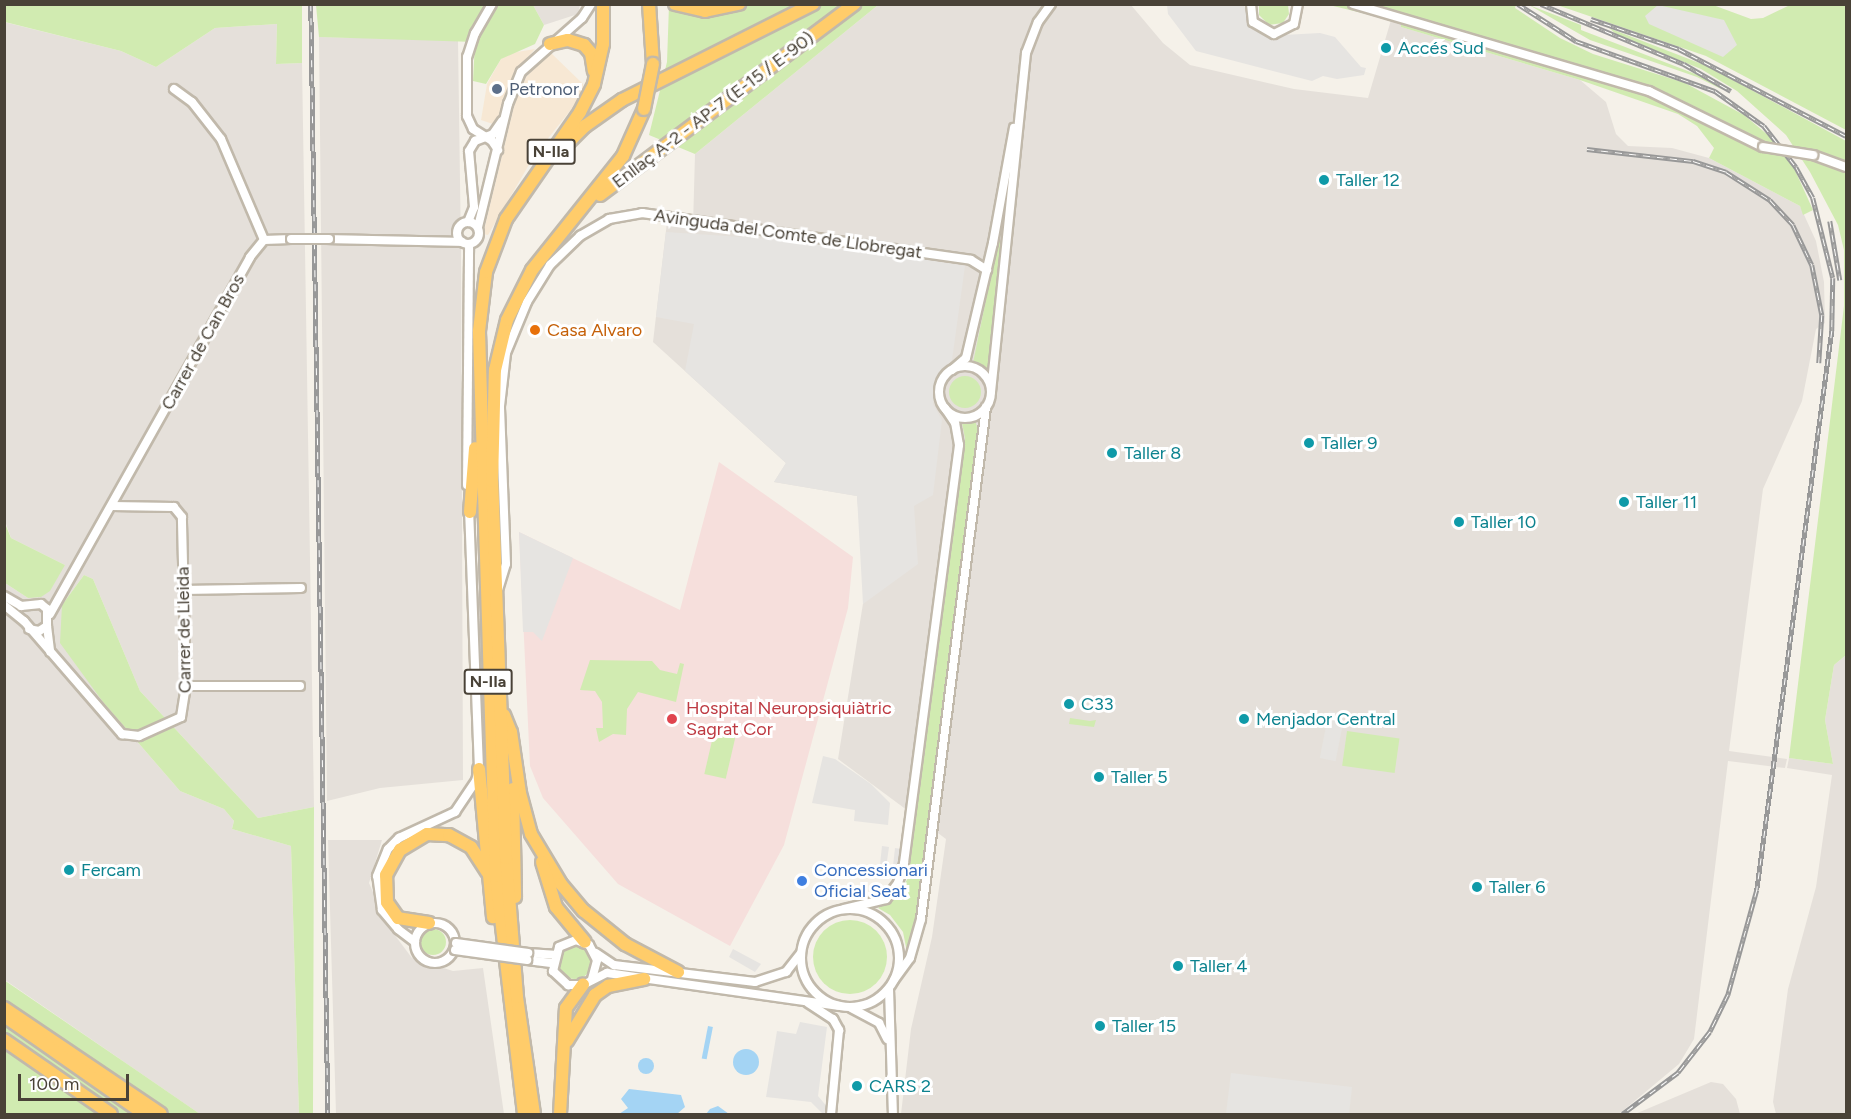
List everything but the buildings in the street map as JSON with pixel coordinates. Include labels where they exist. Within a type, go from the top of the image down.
[{"type":"highway","name":"N-IIa","points":[[524,1114],[503,961],[489,706],[480,402],[483,295],[489,261],[510,212],[580,112],[594,84],[603,44],[603,4]]},
{"type":"highway","name":"N-IIa","points":[[534,1114],[512,928],[501,708],[492,481],[498,353],[523,286],[543,253],[623,156],[644,109],[653,64],[649,4]]},
{"type":"highway","points":[[675,4],[705,11],[739,4]]},
{"type":"highway","name":"Enllaç A-2 - AP-7 (E-15 / E-90)","points":[[483,295],[497,253],[522,201],[556,154],[585,126],[667,75],[813,4]]},
{"type":"highway","name":"Enllaç A-2 - AP-7 (E-15 / E-90)","points":[[574,217],[630,170],[854,4]]},
{"type":"highway","points":[[550,44],[568,40],[584,45],[593,59],[594,84]]},
{"type":"highway","points":[[470,512],[480,402]]},
{"type":"highway","points":[[501,708],[512,732],[524,814],[556,907],[585,942]]},
{"type":"highway","points":[[512,928],[517,870],[515,755]]},
{"type":"highway","points":[[479,769],[487,872],[503,961]]},
{"type":"highway","points":[[429,923],[398,918],[387,902],[386,875],[400,850],[427,834],[449,835],[471,847],[487,872]]},
{"type":"highway","points":[[535,841],[561,884],[584,911],[636,951],[678,972]]},
{"type":"highway","points":[[566,1042],[595,995],[608,986],[644,979]]},
{"type":"highway","points":[[560,1114],[566,1042],[566,1008],[587,982]]},
{"type":"highway","points":[[4,1008],[161,1114]]},
{"type":"highway","points":[[4,1017],[144,1114]]},
{"type":"highway","points":[[4,1040],[111,1114]]},
{"type":"street","points":[[492,4],[475,33],[466,68],[467,116],[473,129],[486,136],[498,150]]},
{"type":"street","points":[[434,239],[457,230],[468,222],[474,207],[469,151],[475,141],[496,131],[522,72],[550,44],[582,18],[591,4]]},
{"type":"street","points":[[553,959],[566,942],[585,942],[595,953],[614,965],[767,981],[786,972],[801,953],[815,924],[844,909],[886,899],[898,883],[904,863],[959,445],[955,423],[945,408],[941,383],[966,358],[987,270],[1019,107],[1026,53],[1038,22],[1051,4]]},
{"type":"street","points":[[1250,4],[1250,15],[1259,29],[1274,34],[1289,29],[1299,6]]},
{"type":"street","points":[[1353,4],[1649,91],[1762,147],[1813,155],[1846,167]]},
{"type":"street","points":[[174,90],[192,102],[221,139],[264,240],[434,239],[465,243],[478,238],[478,227],[505,115]]},
{"type":"street","points":[[848,1007],[875,1000],[889,989],[910,958],[921,919],[986,406],[991,392],[1015,177],[1019,107]]},
{"type":"street","name":"Avinguda del Comte de Llobregat","points":[[496,594],[506,564],[500,411],[506,353],[527,302],[550,265],[580,236],[609,219],[642,213],[963,259],[987,270]]},
{"type":"street","points":[[468,222],[478,227]]},
{"type":"street","points":[[455,946],[447,960],[430,962],[419,954],[415,942],[398,930],[382,910],[378,888],[382,861],[388,849],[411,830],[455,812],[471,792],[479,769],[470,512],[465,440],[465,243],[457,230]]},
{"type":"street","name":"Carrer de Can Bros","points":[[50,614],[233,286],[264,240]]},
{"type":"street","points":[[952,370],[960,367],[978,370],[989,383],[991,392]]},
{"type":"street","points":[[945,408],[966,418],[986,406]]},
{"type":"street","name":"Carrer de Lleida","points":[[4,605],[26,625],[127,736],[139,735],[181,717],[186,686],[182,518],[179,510],[174,507],[112,506]]},
{"type":"street","points":[[183,590],[301,588]]},
{"type":"street","points":[[4,596],[29,607],[41,604],[61,593]]},
{"type":"street","points":[[41,604],[50,614],[47,626],[50,653]]},
{"type":"street","points":[[29,607],[26,625],[39,631],[47,626]]},
{"type":"street","points":[[186,686],[300,686]]},
{"type":"street","points":[[844,909],[874,915],[894,935],[899,963],[894,980]]},
{"type":"street","points":[[415,942],[420,928],[429,923],[445,925],[455,946]]},
{"type":"street","points":[[455,946],[553,959]]},
{"type":"street","points":[[587,982],[597,966],[595,953]]},
{"type":"street","points":[[801,953],[807,982],[816,994],[838,1005]]},
{"type":"street","points":[[553,959],[559,981],[587,982],[607,973],[848,1007],[879,1023],[889,1042]]},
{"type":"street","points":[[889,989],[893,1114]]},
{"type":"street","points":[[805,1001],[832,1019],[839,1030],[831,1114]]},
{"type":"shaded area","points":[[533,5],[580,5],[578,14],[544,25]]},
{"type":"shaded area","points":[[878,5],[1131,5],[1163,43],[1190,65],[1294,89],[1368,98],[1391,20],[1401,24],[1401,27],[1580,80],[1606,102],[1616,134],[1628,146],[1672,148],[1709,158],[1800,206],[1816,241],[1824,282],[1825,323],[1816,329],[1802,401],[1763,489],[1729,751],[1787,759],[1785,768],[1728,761],[1694,1039],[1679,1064],[1619,1114],[901,1114],[911,1029],[932,937],[946,839],[838,759],[865,591],[857,496],[774,482],[786,463],[653,342],[667,222],[693,226],[695,154]]},
{"type":"shaded area","points":[[1167,5],[1244,5],[1250,24],[1265,36],[1320,33],[1335,37],[1361,67],[1366,68],[1364,75],[1337,79],[1323,76],[1312,81],[1196,51],[1168,14]]},
{"type":"shaded area","points":[[1658,5],[1724,20],[1737,45],[1723,57],[1649,24],[1645,16]]},
{"type":"shaded area","points":[[4,22],[121,51],[156,67],[215,28],[277,24],[276,64],[302,63],[314,807],[258,818],[140,691],[93,579],[84,575],[62,605],[103,702],[180,791],[224,809],[234,821],[232,829],[291,846],[299,1114],[200,1114],[5,980],[5,583],[28,598],[65,565],[11,538],[5,521]]},
{"type":"shaded area","points":[[319,37],[458,40],[461,251],[463,780],[380,788],[327,801]]},
{"type":"shaded area","name":"Petronor","points":[[535,49],[516,71],[496,125],[481,120],[487,84],[501,59],[511,53]]},
{"type":"shaded area","points":[[550,52],[583,84],[581,97],[534,156],[488,235],[483,234],[516,98],[526,77]]},
{"type":"shaded area","points":[[666,232],[817,242],[965,266],[952,360],[937,376],[933,404],[942,420],[933,495],[914,506],[918,564],[863,604],[857,496],[774,482],[786,463],[685,371],[694,324],[656,317]]},
{"type":"shaded area","name":"Hospital Neuropsiquiàtric Sagrat Cor","points":[[719,462],[853,557],[848,608],[784,845],[730,946],[618,884],[543,798],[530,766],[519,532],[680,610]]},
{"type":"shaded area","points":[[519,532],[573,558],[542,641],[533,632],[523,632]]},
{"type":"shaded area","points":[[1846,655],[1846,1114],[1776,1114],[1773,1102],[1788,989],[1816,887],[1832,775],[1787,768],[1789,758],[1833,764],[1825,720],[1834,665]]},
{"type":"shaded area","points":[[1329,711],[1345,714],[1336,761],[1320,758]]},
{"type":"shaded area","points":[[823,756],[835,759],[871,784],[890,803],[888,825],[854,821],[855,810],[812,803]]},
{"type":"shaded area","points":[[328,840],[382,840],[369,883],[388,926],[412,958],[453,971],[483,968],[504,1114],[336,1114]]},
{"type":"shaded area","points":[[882,846],[889,847],[885,875],[879,874]]},
{"type":"shaded area","points":[[895,848],[901,849],[897,875],[892,875]]},
{"type":"shaded area","points":[[733,949],[761,964],[755,972],[729,957]]},
{"type":"shaded area","points":[[800,1022],[827,1027],[818,1096],[829,1109],[823,1114],[811,1102],[766,1097],[777,1031],[796,1034]]},
{"type":"shaded area","points":[[1231,1073],[1352,1087],[1349,1114],[1226,1114]]},
{"type":"shaded area","points":[[1711,1082],[1723,1084],[1736,1099],[1740,1114],[1635,1114]]},
{"type":"green space","points":[[1259,4],[1288,5],[1289,14],[1283,23],[1269,25],[1259,15]]},
{"type":"green space","points":[[4,5],[302,5],[302,63],[276,64],[277,24],[215,28],[156,67],[121,51],[5,22]]},
{"type":"green space","points":[[316,5],[533,5],[544,25],[535,44],[501,59],[486,84],[473,81],[475,42],[319,37]]},
{"type":"green space","points":[[669,5],[878,5],[695,154],[649,135],[667,62]]},
{"type":"green space","points":[[1329,5],[1516,5],[1515,8],[1560,38],[1593,54],[1685,83],[1744,115],[1768,135],[1794,168],[1813,210],[1803,215],[1800,206],[1709,158],[1714,148],[1697,126],[1678,114],[1580,80],[1401,27],[1401,23]]},
{"type":"green space","points":[[1529,5],[1581,25],[1581,30],[1706,78],[1723,90],[1697,77],[1590,40]]},
{"type":"green space","points":[[1557,5],[1713,5],[1751,19],[1763,18],[1790,5],[1846,5],[1846,130],[1706,56]]},
{"type":"green space","points":[[1609,28],[1707,66],[1846,141],[1846,655],[1834,665],[1825,720],[1833,764],[1789,758],[1844,306],[1844,250],[1838,225],[1810,172],[1786,135],[1737,91],[1701,69],[1617,35]]},
{"type":"green space","points":[[998,241],[1003,241],[988,372],[973,363]]},
{"type":"green space","points":[[965,376],[976,381],[981,392],[976,403],[965,408],[954,403],[949,392],[954,381]]},
{"type":"green space","points":[[975,420],[980,438],[914,932],[907,952],[903,932],[890,915],[878,908],[897,896],[908,878],[965,438],[962,423]]},
{"type":"green space","points":[[4,521],[11,538],[65,565],[50,591],[41,597],[28,598],[5,583]]},
{"type":"green space","points":[[84,575],[93,579],[140,691],[258,818],[314,807],[313,1114],[299,1114],[291,846],[232,829],[234,821],[224,809],[180,791],[103,702],[60,643],[62,605]]},
{"type":"green space","points":[[590,660],[652,661],[660,670],[677,674],[680,663],[684,664],[676,702],[638,692],[627,709],[626,735],[613,734],[599,742],[596,728],[603,728],[602,702],[595,691],[580,690]]},
{"type":"green space","points":[[1070,718],[1096,720],[1094,727],[1069,724]]},
{"type":"green space","points":[[1347,731],[1399,738],[1395,773],[1342,766]]},
{"type":"green space","points":[[714,732],[735,737],[726,779],[704,774]]},
{"type":"green space","points":[[850,920],[864,923],[876,931],[884,943],[887,957],[884,971],[876,983],[864,991],[850,994],[836,991],[824,983],[816,971],[813,957],[816,943],[824,931],[836,923]]},
{"type":"green space","points":[[433,929],[442,933],[446,942],[442,951],[433,955],[424,951],[420,942],[424,933]]},
{"type":"green space","points":[[575,945],[587,950],[592,962],[587,974],[575,979],[563,974],[558,962],[563,950]]},
{"type":"green space","points":[[4,980],[136,1070],[200,1114],[5,1114]]},
{"type":"water","points":[[708,1026],[713,1027],[707,1059],[702,1058]]},
{"type":"water","points":[[746,1049],[755,1053],[759,1062],[755,1071],[746,1075],[737,1071],[733,1062],[737,1053]]},
{"type":"water","points":[[646,1058],[652,1060],[654,1066],[652,1072],[646,1074],[640,1072],[638,1066],[640,1060]]},
{"type":"water","points":[[629,1089],[681,1095],[685,1107],[677,1114],[619,1114],[628,1108],[621,1099]]},
{"type":"water","points":[[718,1106],[729,1114],[706,1114],[710,1109]]},
{"type":"railway","points":[[311,4],[328,1114]]},
{"type":"railway","points":[[1518,4],[1576,41],[1715,91],[1764,126],[1796,167],[1813,198],[1833,278],[1832,331],[1757,890],[1728,995],[1710,1032],[1678,1073],[1623,1114]]},
{"type":"railway","points":[[1541,4],[1684,64],[1731,91]]},
{"type":"railway","points":[[1591,19],[1679,49],[1846,136]]},
{"type":"railway","points":[[1587,149],[1693,161],[1726,172],[1770,200],[1793,225],[1812,265],[1822,315],[1819,363]]},
{"type":"railway","points":[[1830,221],[1840,280]]},
{"type":"place","name":"Accés Sud","points":[[1386,48]]},
{"type":"place","name":"Petronor","points":[[497,89]]},
{"type":"place","name":"Taller 12","points":[[1324,180]]},
{"type":"place","name":"Casa Alvaro","points":[[535,330]]},
{"type":"place","name":"Taller 9","points":[[1309,443]]},
{"type":"place","name":"Taller 8","points":[[1112,453]]},
{"type":"place","name":"Taller 11","points":[[1624,502]]},
{"type":"place","name":"Taller 10","points":[[1459,522]]},
{"type":"place","name":"C33","points":[[1069,704]]},
{"type":"place","name":"Hospital Neuropsiquiàtric Sagrat Cor","points":[[672,719]]},
{"type":"place","name":"Menjador Central","points":[[1244,719]]},
{"type":"place","name":"Taller 5","points":[[1099,777]]},
{"type":"place","name":"Fercam","points":[[69,870]]},
{"type":"place","name":"Concessionari Oficial Seat","points":[[802,881]]},
{"type":"place","name":"Taller 6","points":[[1477,887]]},
{"type":"place","name":"Taller 4","points":[[1178,966]]},
{"type":"place","name":"Taller 15","points":[[1100,1026]]},
{"type":"place","name":"CARS 2","points":[[857,1086]]}]
